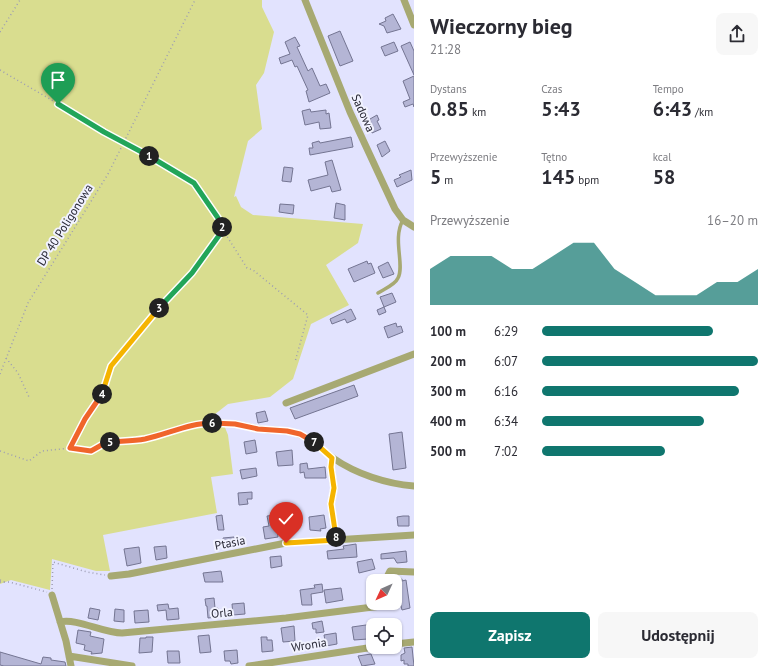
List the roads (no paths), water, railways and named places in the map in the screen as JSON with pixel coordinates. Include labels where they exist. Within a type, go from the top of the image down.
[{"type":"street","name":"Sadowa","points":[[305,0],[350,112],[395,209],[403,220],[414,227]]},
{"type":"street","points":[[404,0],[414,25]]},
{"type":"street","points":[[286,403],[414,354]]},
{"type":"street","points":[[235,424],[300,434],[317,444],[332,458],[353,470],[400,485],[414,486]]},
{"type":"street","points":[[332,458],[331,467],[334,488],[331,504],[336,540]]},
{"type":"street","name":"Ptasia","points":[[111,576],[129,574],[286,543],[414,535]]},
{"type":"street","points":[[389,574],[390,571],[414,572]]},
{"type":"street","points":[[52,595],[69,656],[70,666]]},
{"type":"street","name":"Orla","points":[[60,622],[69,621],[108,632],[122,634],[366,608]]},
{"type":"street","points":[[402,643],[414,642]]},
{"type":"street","name":"Wronia","points":[[248,666],[366,648]]},
{"type":"street","points":[[69,656],[132,666]]},
{"type":"lane","points":[[378,293],[395,282],[399,276],[398,233],[403,220]]}]
